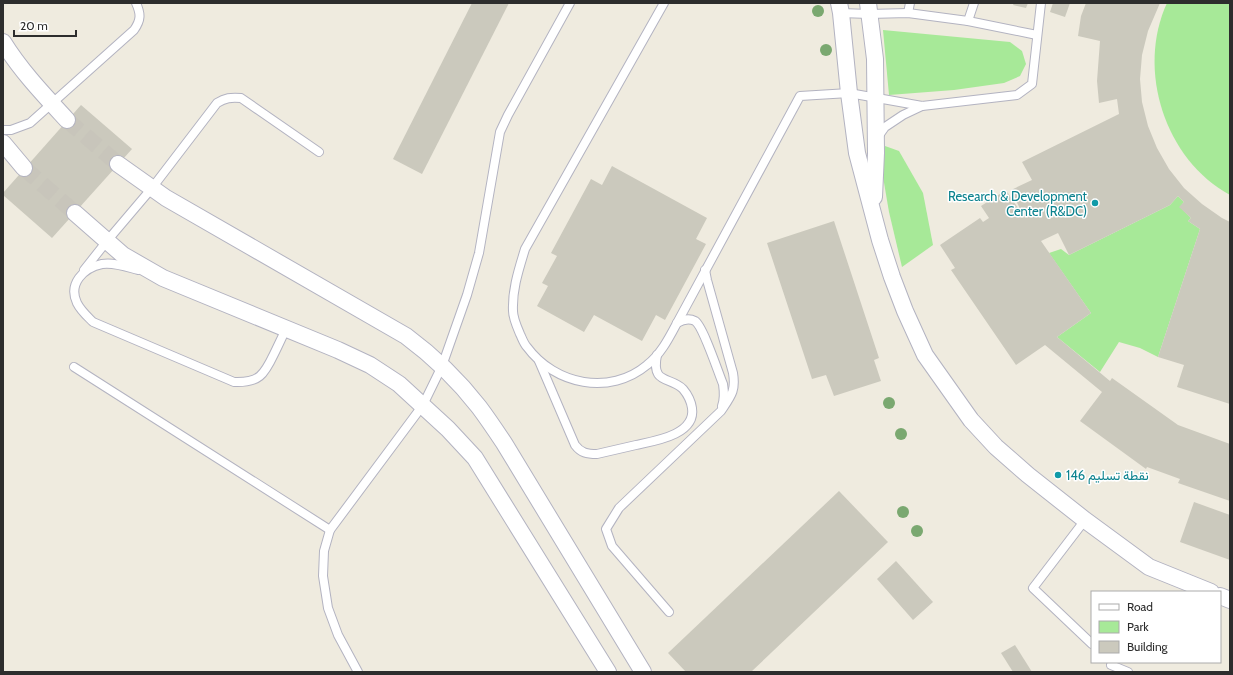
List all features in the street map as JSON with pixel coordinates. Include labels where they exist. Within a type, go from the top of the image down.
[{"type":"street","points":[[840,8],[858,152],[880,240],[892,277],[904,311],[925,355],[971,420],[996,447],[1028,475],[1085,520],[1149,566],[1209,591]]},
{"type":"street","points":[[868,9],[874,59],[876,97],[873,212]]},
{"type":"street","points":[[3,42],[12,57],[32,82],[67,120]]},
{"type":"street","points":[[3,143],[24,168]]},
{"type":"street","points":[[118,164],[166,198],[406,336],[425,350],[442,366],[479,407],[504,443],[643,672]]},
{"type":"street","points":[[75,213],[123,255],[163,278],[338,350],[370,365],[399,384],[448,428],[475,458],[608,672]]},
{"type":"lane","points":[[3,130],[11,130],[30,123],[134,30],[140,18],[140,11],[136,3]]},
{"type":"lane","points":[[358,672],[338,635],[328,608],[323,576],[324,551],[330,530],[423,405],[442,366],[467,295],[479,253],[500,132],[570,3]]},
{"type":"lane","points":[[664,3],[525,249],[513,291],[513,312],[518,329],[526,346],[538,360],[553,372],[568,379],[594,383],[611,382],[626,377],[648,365],[657,355],[677,323],[800,96],[850,92],[922,106],[1017,95],[1032,84],[1041,3]]},
{"type":"lane","points":[[908,13],[910,3]]},
{"type":"lane","points":[[968,21],[974,3]]},
{"type":"lane","points":[[840,8],[908,13],[968,21],[1037,35]]},
{"type":"lane","points":[[286,329],[268,368],[262,375],[245,382],[234,382],[93,322],[84,314],[77,303],[74,291],[78,279],[107,241],[152,188],[217,103],[232,97],[241,98],[319,152]]},
{"type":"lane","points":[[876,140],[885,126],[922,106]]},
{"type":"lane","points":[[78,279],[87,270],[102,264],[119,265],[163,278]]},
{"type":"lane","points":[[669,612],[612,546],[606,529],[619,508],[721,411],[732,394],[735,384],[731,365],[705,270]]},
{"type":"lane","points":[[677,323],[682,320],[693,320],[698,324],[723,384],[724,401],[721,411]]},
{"type":"lane","points":[[538,360],[575,445],[579,450],[588,454],[597,454],[668,438],[686,426],[692,417],[692,404],[688,395],[676,384],[663,379],[659,375],[656,368],[657,355]]},
{"type":"lane","points":[[74,367],[330,530]]},
{"type":"lane","points":[[1085,520],[1033,588],[1091,643]]},
{"type":"lane","points":[[1111,666],[1128,672]]},
{"type":"green space","points":[[1167,3],[1230,3],[1230,195],[1207,179],[1188,160],[1173,137],[1162,111],[1156,84],[1155,56],[1158,29]]},
{"type":"green space","points":[[883,30],[1010,42],[1022,51],[1026,64],[1020,76],[1004,83],[954,90],[889,95]]},
{"type":"green space","points":[[885,146],[899,151],[923,193],[933,245],[902,267],[889,212],[882,171]]},
{"type":"green space","points":[[1178,196],[1184,202],[1180,207],[1191,218],[1188,221],[1200,229],[1158,357],[1140,348],[1119,342],[1100,372],[1057,337],[1091,313],[1049,253],[1061,249],[1069,255],[1170,205]]},
{"type":"building","points":[[472,3],[509,3],[422,174],[393,159]]},
{"type":"building","points":[[1014,3],[1028,3],[1026,8],[1013,5]]},
{"type":"building","points":[[1053,3],[1070,3],[1065,17],[1050,12]]},
{"type":"building","points":[[1086,3],[1160,3],[1148,31],[1142,55],[1140,79],[1142,102],[1148,126],[1157,148],[1169,169],[1184,188],[1202,204],[1230,222],[1230,404],[1177,387],[1184,365],[1158,357],[1200,229],[1188,221],[1191,218],[1179,207],[1184,202],[1178,196],[1170,205],[1069,255],[1058,233],[1041,241],[1091,313],[1057,337],[1110,381],[1112,378],[1178,425],[1230,444],[1230,501],[1178,483],[1180,479],[1147,467],[1146,469],[1080,421],[1102,392],[1045,345],[1016,365],[951,270],[955,268],[940,245],[980,218],[983,222],[989,218],[981,206],[1006,190],[1024,217],[1011,190],[1032,180],[1022,162],[1119,114],[1117,99],[1099,103],[1097,81],[1100,41],[1078,36],[1081,16]]},
{"type":"building","points":[[81,105],[132,149],[52,238],[3,195],[3,193]]},
{"type":"building","points":[[612,166],[707,218],[696,239],[706,244],[665,320],[656,315],[642,341],[594,315],[584,332],[537,306],[548,286],[542,283],[557,256],[551,253],[591,179],[602,185]]},
{"type":"building","points":[[834,221],[879,358],[874,360],[881,381],[834,396],[826,375],[812,379],[767,243]]},
{"type":"building","points":[[839,491],[888,542],[751,672],[686,672],[668,653]]},
{"type":"building","points":[[1194,502],[1230,515],[1230,560],[1180,542]]},
{"type":"building","points":[[896,561],[933,602],[913,620],[877,579]]},
{"type":"building","points":[[1015,645],[1032,672],[1013,672],[1001,653]]},
{"type":"tunnel","points":[[67,120],[118,164]]},
{"type":"tunnel","points":[[24,168],[75,213]]},
{"type":"place","name":"Research & Development Center (R&DC)","points":[[1095,203]]},
{"type":"place","name":"نقطة تسليم 146","points":[[1058,475]]}]
